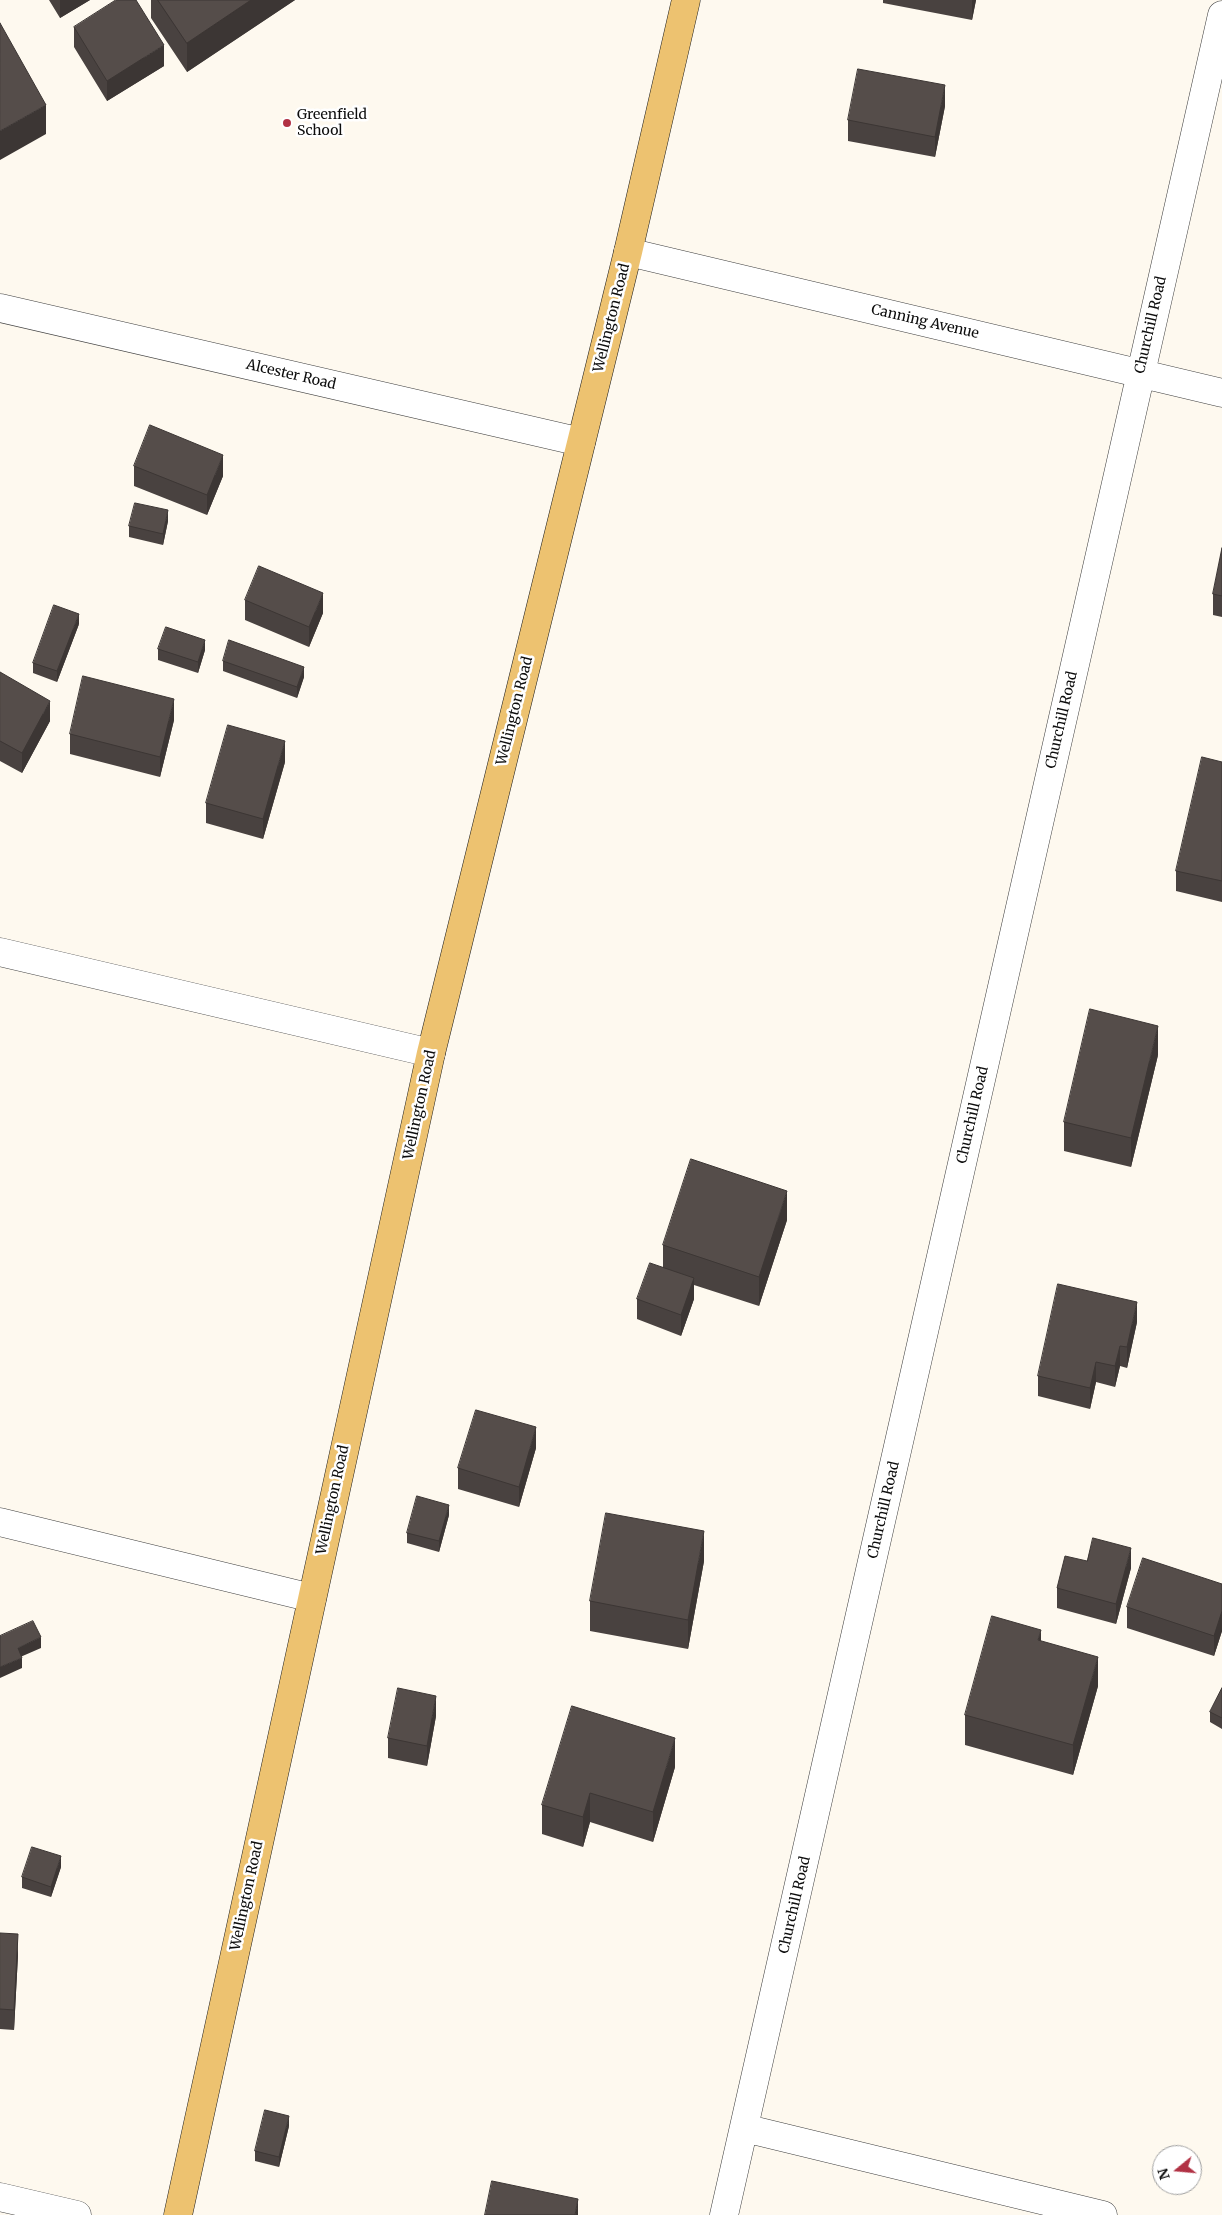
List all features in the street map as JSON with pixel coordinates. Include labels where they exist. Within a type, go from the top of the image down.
[{"type":"main road","name":"Wellington Road","points":[[178,2215],[431,1053],[628,252],[686,0]]},
{"type":"street","name":"Churchill Road","points":[[724,2215],[1222,15]]},
{"type":"street","name":"Canning Avenue","points":[[628,252],[1222,393]]},
{"type":"street","name":"Alcester Road","points":[[0,308],[581,442]]},
{"type":"street","points":[[0,952],[431,1053]]},
{"type":"street","points":[[0,1522],[312,1598]]},
{"type":"street","points":[[744,2128],[1103,2215]]},
{"type":"street","points":[[0,2197],[77,2215]]},
{"type":"building","points":[[116,0],[136,0],[164,45],[107,81],[74,27]]},
{"type":"building","points":[[158,0],[251,0],[187,43]]},
{"type":"building","points":[[0,23],[46,105],[0,131]]},
{"type":"building","points":[[858,69],[945,85],[935,137],[848,120]]},
{"type":"building","points":[[150,425],[223,455],[207,495],[134,466]]},
{"type":"building","points":[[135,503],[168,510],[163,534],[129,526]]},
{"type":"building","points":[[1222,548],[1222,596],[1213,594]]},
{"type":"building","points":[[259,566],[323,593],[309,627],[245,600]]},
{"type":"building","points":[[54,605],[79,614],[57,671],[33,663]]},
{"type":"building","points":[[166,627],[205,640],[198,662],[158,649]]},
{"type":"building","points":[[229,640],[304,667],[297,687],[223,661]]},
{"type":"building","points":[[0,672],[50,701],[22,753],[0,741]]},
{"type":"building","points":[[83,676],[174,699],[160,757],[70,734]]},
{"type":"building","points":[[228,725],[285,741],[263,819],[206,803]]},
{"type":"building","points":[[1202,757],[1222,762],[1222,881],[1176,871]]},
{"type":"building","points":[[1090,1009],[1158,1026],[1131,1138],[1064,1122]]},
{"type":"building","points":[[691,1159],[787,1191],[759,1277],[663,1245]]},
{"type":"building","points":[[650,1263],[694,1278],[681,1315],[637,1299]]},
{"type":"building","points":[[1058,1284],[1137,1302],[1127,1347],[1120,1346],[1115,1366],[1096,1362],[1090,1388],[1038,1376]]},
{"type":"building","points":[[476,1410],[536,1427],[519,1487],[458,1468]]},
{"type":"building","points":[[417,1496],[449,1505],[439,1541],[407,1533]]},
{"type":"building","points":[[606,1513],[704,1531],[688,1620],[590,1601]]},
{"type":"building","points":[[1093,1538],[1131,1548],[1116,1604],[1057,1588],[1065,1556],[1087,1561]]},
{"type":"building","points":[[1143,1558],[1222,1584],[1222,1611],[1214,1636],[1127,1607]]},
{"type":"building","points":[[992,1616],[1041,1630],[1038,1640],[1098,1657],[1073,1745],[965,1715]]},
{"type":"building","points":[[33,1621],[41,1637],[18,1648],[22,1658],[0,1667],[0,1636]]},
{"type":"building","points":[[398,1688],[436,1696],[427,1746],[388,1738]]},
{"type":"building","points":[[1222,1688],[1222,1718],[1210,1712]]},
{"type":"building","points":[[572,1706],[675,1738],[653,1812],[590,1793],[583,1817],[542,1805]]},
{"type":"building","points":[[32,1847],[61,1856],[51,1887],[22,1877]]},
{"type":"building","points":[[0,1933],[18,1934],[14,2010],[0,2009]]},
{"type":"building","points":[[265,2110],[289,2116],[279,2157],[255,2151]]},
{"type":"building","points":[[492,2181],[578,2199],[575,2215],[485,2215]]},
{"type":"place","name":"Greenfield School","points":[[287,123]]}]
